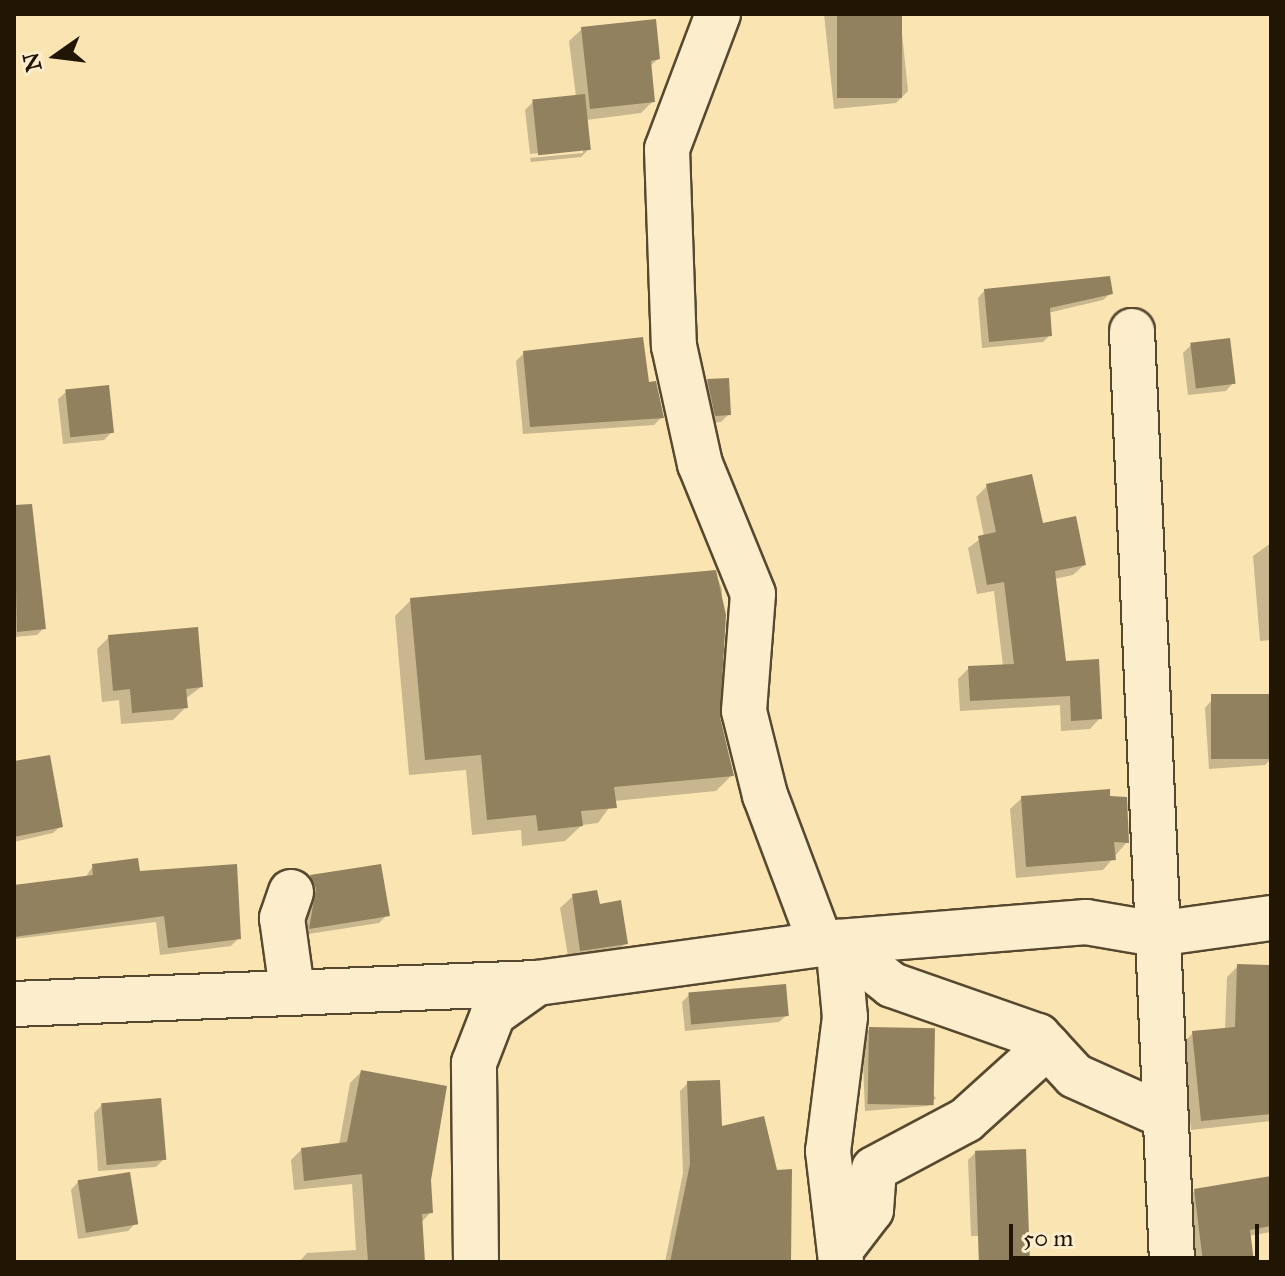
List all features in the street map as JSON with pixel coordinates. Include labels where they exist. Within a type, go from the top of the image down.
[{"type":"street","points":[[718,14],[667,149],[674,346],[700,464],[753,594],[744,711],[765,795],[830,943],[845,1017],[828,1151],[841,1256]]},
{"type":"street","points":[[1132,331],[1162,1115],[1172,1262]]},
{"type":"street","points":[[291,892],[282,918],[292,990]]},
{"type":"street","points":[[14,1004],[292,990],[537,983],[830,943],[1086,922],[1156,934],[1271,918]]},
{"type":"street","points":[[830,943],[892,985],[1038,1036],[1075,1076],[1162,1115]]},
{"type":"street","points":[[476,1262],[474,1063],[493,1014],[537,983]]},
{"type":"street","points":[[841,1256],[871,1210],[874,1169],[966,1120],[1048,1046]]},
{"type":"building","points":[[837,14],[902,14],[902,98],[837,98]]},
{"type":"building","points":[[656,19],[660,59],[651,61],[655,102],[590,109],[581,27]]},
{"type":"building","points":[[585,94],[591,150],[538,155],[532,100]]},
{"type":"building","points":[[1110,276],[1113,294],[1050,308],[1052,336],[989,342],[984,289]]},
{"type":"building","points":[[643,337],[649,382],[656,381],[664,418],[530,427],[523,351]]},
{"type":"building","points":[[1230,338],[1236,384],[1196,389],[1190,343]]},
{"type":"building","points":[[729,378],[731,415],[715,416],[707,379]]},
{"type":"building","points":[[109,385],[114,433],[70,437],[65,390]]},
{"type":"building","points":[[1032,474],[1043,523],[1076,516],[1086,565],[1055,571],[1066,661],[1099,659],[1102,719],[1071,721],[1070,696],[970,701],[968,666],[1014,664],[1004,582],[987,585],[978,536],[996,532],[986,484]]},
{"type":"building","points":[[32,504],[46,629],[17,632],[14,505]]},
{"type":"building","points":[[716,570],[726,615],[720,717],[734,776],[614,787],[617,808],[581,811],[583,826],[538,831],[536,815],[487,820],[481,755],[425,760],[410,598]]},
{"type":"building","points":[[198,627],[203,687],[186,689],[188,708],[132,713],[130,689],[113,691],[108,635]]},
{"type":"building","points":[[1211,694],[1271,694],[1271,759],[1211,759]]},
{"type":"building","points":[[50,755],[63,827],[14,837],[14,761]]},
{"type":"building","points":[[1110,789],[1110,796],[1127,797],[1129,843],[1114,842],[1116,860],[1026,867],[1021,796]]},
{"type":"building","points":[[138,858],[140,871],[237,864],[241,939],[168,948],[164,916],[14,937],[14,885],[93,875],[92,864]]},
{"type":"building","points":[[381,864],[390,916],[309,929],[316,888],[310,875]]},
{"type":"building","points":[[597,890],[600,904],[621,900],[628,944],[580,951],[572,894]]},
{"type":"building","points":[[1237,964],[1269,965],[1271,1114],[1201,1121],[1192,1031],[1235,1027]]},
{"type":"building","points":[[786,984],[789,1016],[691,1024],[688,993]]},
{"type":"building","points":[[869,1027],[935,1028],[934,1105],[868,1104]]},
{"type":"building","points":[[361,1070],[447,1086],[431,1180],[433,1213],[422,1214],[425,1262],[368,1262],[362,1174],[304,1181],[301,1148],[347,1142]]},
{"type":"building","points":[[720,1080],[722,1126],[764,1116],[777,1170],[792,1169],[791,1262],[670,1262],[690,1164],[687,1081]]},
{"type":"building","points":[[161,1098],[166,1160],[107,1165],[101,1103]]},
{"type":"building","points":[[1026,1149],[1030,1262],[979,1262],[975,1151]]},
{"type":"building","points":[[130,1172],[138,1224],[86,1233],[78,1180]]},
{"type":"building","points":[[1271,1176],[1271,1226],[1250,1230],[1254,1262],[1203,1262],[1194,1189]]}]
